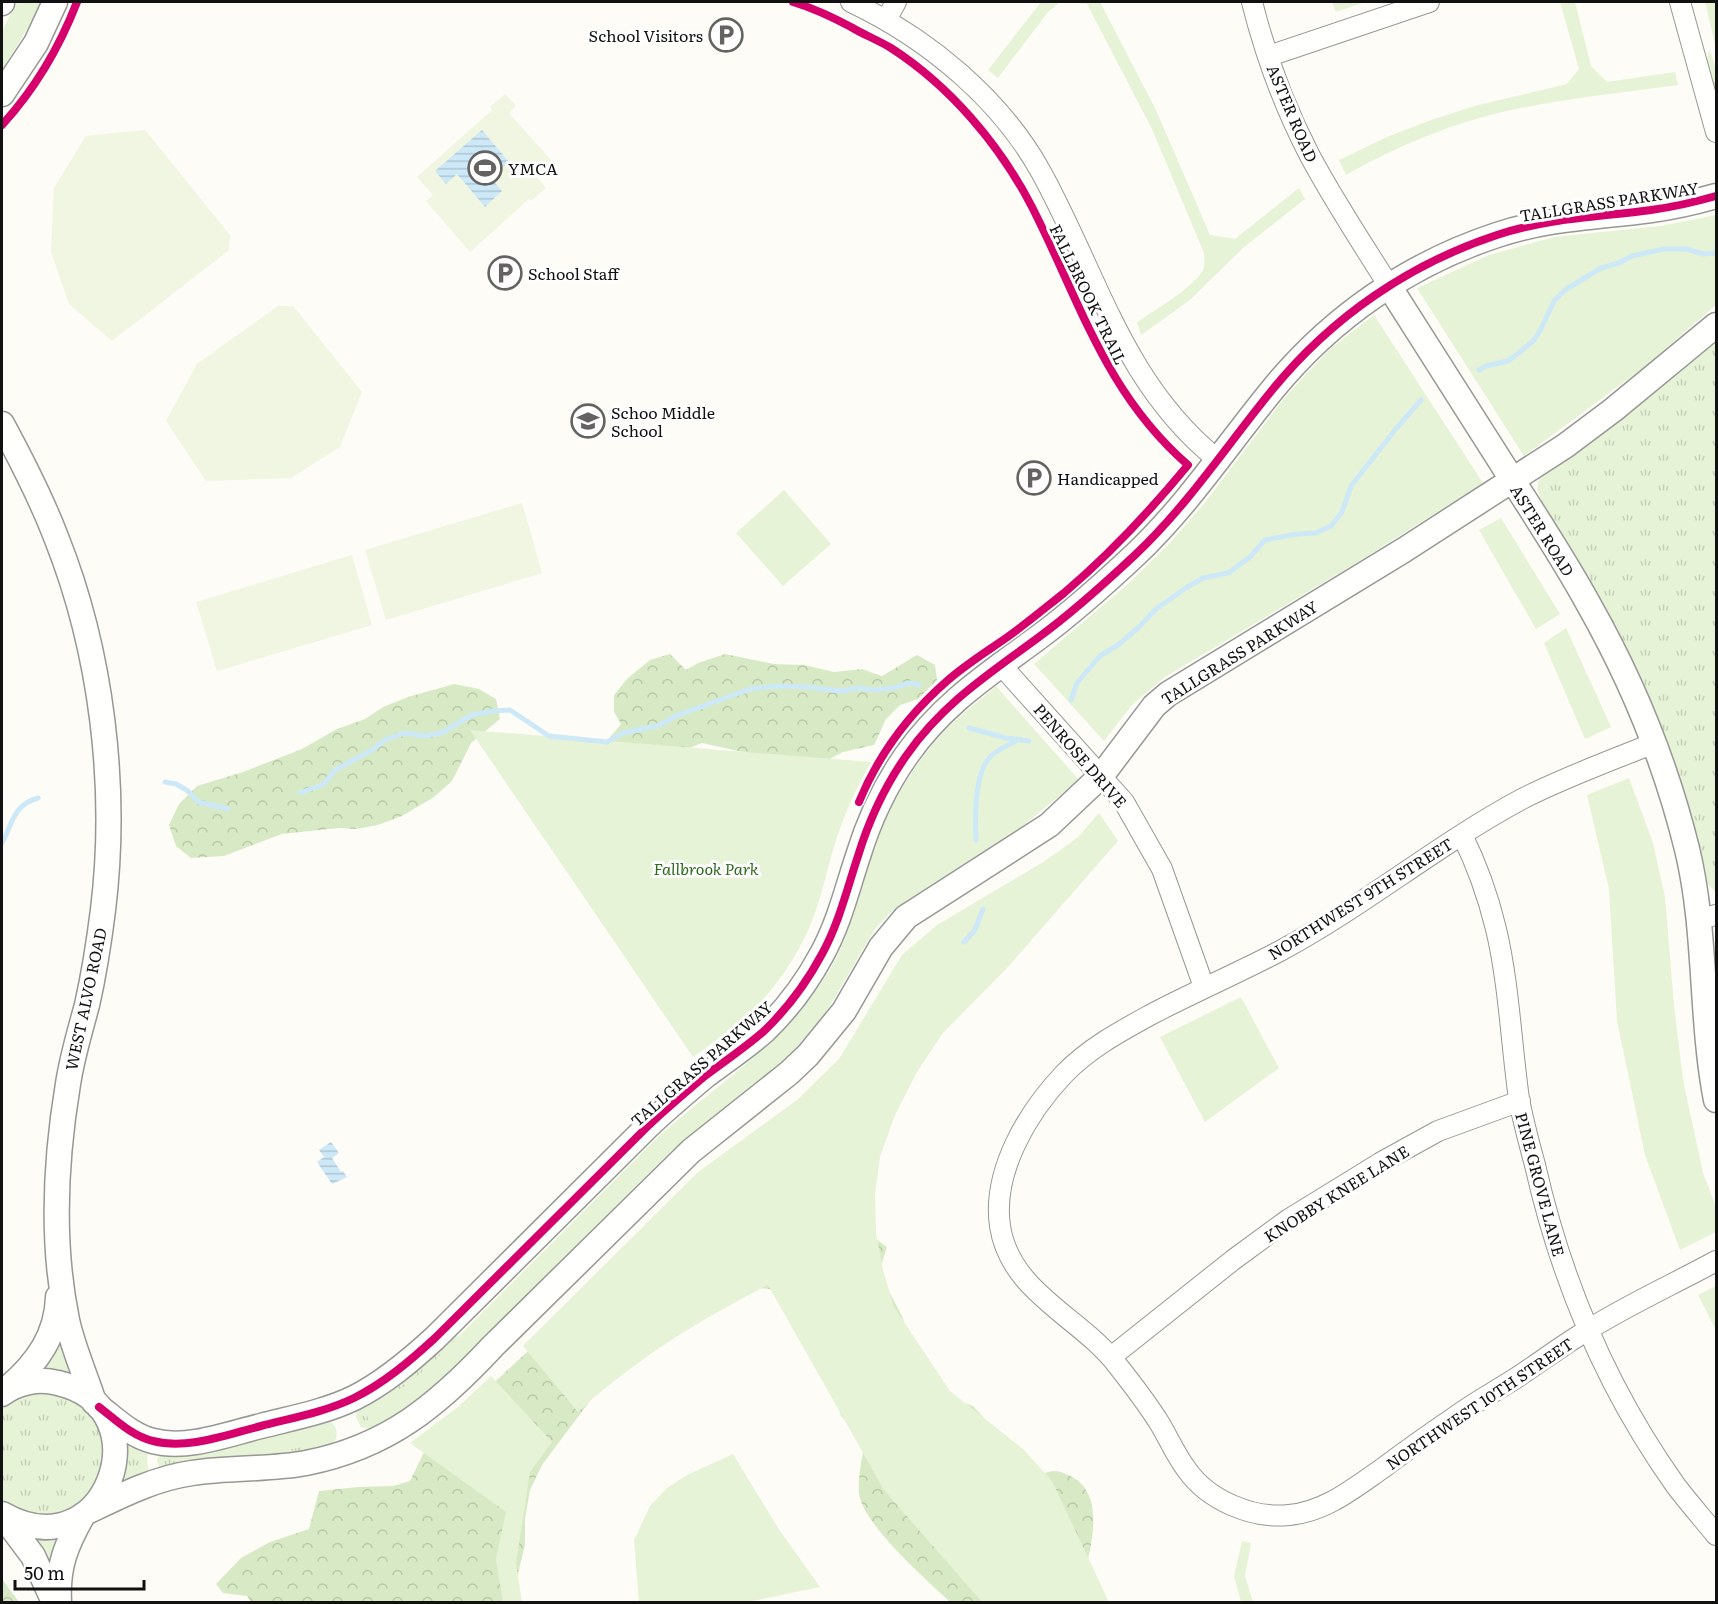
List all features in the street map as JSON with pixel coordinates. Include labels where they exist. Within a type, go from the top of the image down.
[{"type":"street","points":[[2,94],[36,43],[55,2]]},
{"type":"street","points":[[851,2],[886,20],[927,48],[978,89],[1008,123],[1040,170],[1120,339],[1141,375],[1183,429],[1218,460]]},
{"type":"street","points":[[886,20],[896,2]]},
{"type":"street","name":"ASTER ROAD","points":[[1252,2],[1287,105],[1310,154],[1389,286],[1590,605],[1621,667],[1654,743],[1682,831],[1694,885],[1708,917],[1707,1043],[1716,1100]]},
{"type":"street","points":[[1269,56],[1429,2]]},
{"type":"street","points":[[1680,2],[1716,132]]},
{"type":"street","name":"TALLGRASS PARKWAY","points":[[3,1393],[19,1384],[35,1381],[51,1381],[67,1385],[81,1392],[124,1427],[140,1436],[157,1442],[188,1442],[328,1408],[362,1393],[404,1366],[657,1118],[762,1032],[781,1013],[798,993],[824,952],[842,907],[868,827],[879,802],[908,752],[950,705],[1000,664],[1068,615],[1139,552],[1194,491],[1273,388],[1316,342],[1360,305],[1389,286],[1440,257],[1499,234],[1580,216],[1651,210],[1716,196]]},
{"type":"street","name":"TALLGRASS PARKWAY","points":[[2,1514],[14,1521],[42,1527],[57,1526],[147,1485],[191,1473],[279,1467],[330,1458],[371,1443],[429,1408],[461,1380],[691,1151],[789,1073],[808,1055],[844,1011],[881,947],[906,917],[1049,825],[1102,775],[1154,706],[1168,694],[1404,550],[1565,446],[1716,325]]},
{"type":"street","name":"WEST ALVO ROAD","points":[[2,423],[42,501],[69,572],[90,653],[103,724],[107,864],[94,971],[68,1084],[57,1202],[59,1268],[57,1311],[48,1341],[27,1372],[3,1393]]},
{"type":"street","name":"PENROSE DRIVE","points":[[1000,664],[1124,802],[1162,869],[1204,987]]},
{"type":"street","name":"NORTHWEST 9TH STREET","points":[[1112,1357],[1034,1290],[1010,1258],[1000,1229],[1001,1188],[1013,1148],[1033,1112],[1065,1073],[1095,1047],[1121,1030],[1204,987],[1281,951],[1462,835],[1540,790],[1654,743]]},
{"type":"street","name":"PINE GROVE LANE","points":[[1462,835],[1482,879],[1497,930],[1520,1101],[1545,1212],[1565,1273],[1587,1330],[1611,1380],[1639,1429],[1677,1487],[1716,1535]]},
{"type":"street","name":"KNOBBY KNEE LANE","points":[[1112,1357],[1233,1260],[1289,1219],[1380,1162],[1438,1131],[1520,1101]]},
{"type":"street","name":"NORTHWEST 10TH STREET","points":[[1112,1357],[1159,1423],[1190,1475],[1209,1492],[1236,1507],[1261,1514],[1288,1515],[1320,1508],[1331,1503],[1460,1413],[1587,1330],[1716,1261]]},
{"type":"street","name":"WEST ALVO ROAD","points":[[59,1268],[73,1344],[96,1405],[113,1433],[115,1463],[112,1477],[106,1491],[86,1513]]},
{"type":"street","points":[[59,1602],[60,1570],[72,1535],[86,1513]]},
{"type":"street","points":[[2,1514],[33,1556],[54,1602]]},
{"type":"green space","points":[[17,2],[41,2],[2,70],[2,31]]},
{"type":"green space","points":[[1041,2],[1060,2],[1048,12],[998,78],[988,70]]},
{"type":"green space","points":[[1069,2],[1100,2],[1156,110],[1210,235],[1235,239],[1299,188],[1305,199],[1243,248],[1190,300],[1141,335],[1137,322],[1175,297],[1201,274],[1204,267],[1204,253],[1152,129],[1087,4]]},
{"type":"green space","points":[[1332,2],[1365,2],[1336,12]]},
{"type":"green space","points":[[1560,2],[1575,2],[1591,66],[1607,82],[1675,72],[1678,85],[1570,100],[1489,115],[1418,140],[1346,175],[1339,160],[1387,137],[1478,105],[1567,84],[1579,69]]},
{"type":"green space","points":[[1705,2],[1716,2],[1716,49]]},
{"type":"green space","points":[[1710,50],[1716,70],[1716,94],[1707,59]]},
{"type":"green space","name":"YMCA","points":[[505,94],[516,106],[509,113],[551,160],[535,175],[546,188],[531,201],[529,199],[470,252],[426,201],[433,195],[417,177],[492,110],[490,107]]},
{"type":"green space","points":[[145,130],[230,235],[229,250],[112,341],[69,304],[51,252],[54,188],[86,136]]},
{"type":"green space","points":[[1716,215],[1716,305],[1643,368],[1524,456],[1417,288],[1489,255],[1554,237],[1661,226]]},
{"type":"green space","points":[[278,306],[293,306],[362,392],[340,447],[291,478],[206,481],[166,421],[197,364]]},
{"type":"green space","points":[[1374,315],[1483,483],[1361,560],[1165,677],[1132,705],[1104,741],[1034,664],[1129,583],[1168,545],[1203,505],[1282,401],[1307,373],[1330,349]]},
{"type":"green space","points":[[1716,335],[1716,893],[1708,884],[1701,850],[1676,771],[1635,671],[1603,605],[1543,505],[1537,489],[1540,475]]},
{"type":"green space","points":[[784,490],[831,544],[783,586],[736,533]]},
{"type":"green space","points":[[522,503],[542,573],[386,620],[365,550]]},
{"type":"green space","points":[[1501,518],[1560,614],[1536,629],[1479,530]]},
{"type":"green space","points":[[352,555],[372,625],[217,671],[196,602]]},
{"type":"green space","points":[[1566,628],[1611,727],[1585,739],[1544,643]]},
{"type":"green space","points":[[670,654],[686,670],[698,663],[725,654],[774,664],[804,665],[834,672],[862,669],[882,676],[917,655],[935,665],[937,680],[918,699],[900,705],[886,719],[874,745],[843,752],[822,763],[779,760],[702,743],[674,754],[601,749],[621,724],[614,712],[614,695],[628,678],[650,660]]},
{"type":"green space","points":[[454,684],[479,689],[496,699],[500,719],[471,743],[452,781],[434,797],[402,816],[378,825],[356,829],[339,828],[282,834],[224,856],[191,858],[176,846],[169,825],[179,804],[197,786],[243,772],[302,749],[337,729],[365,719],[383,707],[408,697]]},
{"type":"green space","points":[[996,686],[1079,780],[1020,828],[907,900],[889,914],[875,929],[825,1014],[785,1060],[671,1151],[437,1383],[399,1411],[370,1426],[365,1408],[405,1386],[425,1370],[654,1141],[748,1062],[792,1021],[837,957],[876,839],[900,792],[919,762],[941,735]]},
{"type":"green space","name":"Fallbrook Park","points":[[470,730],[871,762],[845,816],[815,912],[795,955],[782,976],[751,1012],[693,1057]]},
{"type":"green space","points":[[1629,778],[1653,843],[1665,897],[1683,1080],[1703,1173],[1716,1207],[1716,1232],[1680,1250],[1645,1155],[1617,1021],[1609,889],[1587,795]]},
{"type":"green space","points":[[1099,813],[1118,841],[1007,968],[942,1034],[917,1072],[895,1115],[880,1157],[875,1194],[876,1233],[883,1270],[894,1307],[950,1391],[1023,1449],[1052,1481],[1109,1602],[982,1602],[884,1490],[768,1285],[718,1312],[645,1358],[578,1412],[523,1346],[698,1172],[797,1100],[839,1059],[902,955],[937,925],[1045,861],[1078,837]]},
{"type":"green space","points":[[1241,997],[1279,1068],[1205,1122],[1160,1037]]},
{"type":"green space","points":[[782,1135],[819,1160],[840,1170],[872,1216],[864,1231],[887,1247],[879,1272],[903,1318],[907,1345],[916,1364],[935,1390],[973,1406],[993,1428],[1001,1451],[1001,1492],[1026,1563],[1034,1566],[1043,1558],[1044,1537],[1036,1516],[1035,1496],[1039,1477],[1056,1471],[1068,1475],[1082,1485],[1090,1498],[1093,1533],[1076,1602],[950,1602],[912,1566],[883,1535],[863,1506],[859,1487],[865,1442],[841,1416],[824,1359],[797,1319],[770,1289],[758,1288],[745,1275],[725,1275],[704,1288],[660,1341],[611,1376],[542,1465],[530,1490],[525,1519],[525,1545],[514,1590],[518,1602],[251,1602],[247,1596],[223,1593],[216,1584],[241,1558],[270,1542],[309,1529],[319,1491],[393,1486],[410,1481],[427,1446],[541,1339],[592,1301],[701,1207],[754,1148],[768,1139]]},
{"type":"green space","points":[[1716,1286],[1716,1330],[1698,1295]]},
{"type":"green space","points":[[61,1328],[77,1378],[42,1371]]},
{"type":"green space","points":[[451,1336],[464,1337],[472,1347],[471,1354],[435,1392],[375,1430],[361,1427],[356,1417],[357,1407]]},
{"type":"green space","points":[[491,1376],[552,1442],[530,1472],[516,1563],[522,1602],[503,1602],[496,1559],[506,1512],[410,1443],[458,1407]]},
{"type":"green space","points":[[39,1390],[79,1401],[94,1416],[103,1435],[106,1456],[91,1494],[76,1508],[56,1515],[36,1517],[16,1511],[2,1501],[2,1405],[19,1394]]},
{"type":"green space","points":[[329,1420],[333,1423],[337,1434],[334,1442],[328,1448],[161,1474],[157,1461],[160,1451]]},
{"type":"green space","points":[[326,1422],[330,1440],[316,1444],[273,1452],[215,1452]]},
{"type":"green space","points":[[123,1440],[148,1450],[147,1462],[150,1476],[132,1483],[119,1483]]},
{"type":"green space","points":[[733,1454],[778,1528],[820,1587],[748,1602],[639,1602],[634,1540],[650,1506],[667,1488],[687,1475]]},
{"type":"green space","points":[[27,1534],[61,1534],[52,1571]]},
{"type":"green space","points":[[1242,1541],[1251,1543],[1245,1576],[1253,1602],[1241,1602],[1234,1576]]},
{"type":"green space","points":[[2,1579],[19,1602],[2,1602]]},
{"type":"water","points":[[482,130],[509,162],[491,178],[502,191],[485,207],[457,174],[446,184],[435,171]]},
{"type":"water","points":[[331,1142],[339,1153],[332,1158],[347,1177],[332,1184],[317,1162],[324,1157],[319,1150]]},
{"type":"waterway","points":[[1479,370],[1508,361],[1520,352],[1534,340],[1554,301],[1565,290],[1601,268],[1619,263],[1632,256],[1664,249],[1687,249],[1703,254],[1716,253]]},
{"type":"waterway","points":[[1071,700],[1077,683],[1100,656],[1118,645],[1156,609],[1186,588],[1203,578],[1228,573],[1250,557],[1265,540],[1316,533],[1331,526],[1342,512],[1351,486],[1421,400]]},
{"type":"waterway","points":[[300,793],[324,784],[335,770],[387,739],[405,733],[424,736],[441,733],[472,715],[493,711],[510,710],[549,736],[607,742],[623,733],[660,725],[678,715],[750,689],[780,686],[840,691],[859,688],[875,690],[893,688],[910,683],[919,685]]},
{"type":"waterway","points":[[969,728],[1006,738],[1029,741]]},
{"type":"waterway","points":[[976,840],[977,796],[985,763],[998,751],[1020,739]]},
{"type":"waterway","points":[[165,782],[176,784],[188,791],[198,802],[228,809]]},
{"type":"waterway","points":[[2,843],[19,810],[23,805],[38,798]]},
{"type":"waterway","points":[[964,942],[975,930],[983,909]]},
{"type":"cycle path","points":[[2,125],[25,97],[45,67],[63,35],[77,2]]},
{"type":"cycle path","name":"FALLBROOK TRAIL","points":[[793,2],[830,16],[891,48],[933,80],[972,118],[1005,161],[1032,207],[1115,377],[1135,408],[1159,437],[1188,465],[1129,532],[1081,578],[1021,627],[947,681],[920,707],[885,752],[859,802]]},
{"type":"cycle path","points":[[99,1407],[124,1427],[145,1439],[180,1444],[222,1437],[332,1407],[376,1386],[435,1338],[656,1119],[705,1076],[757,1037],[781,1014],[810,975],[822,954],[838,918],[872,816],[891,779],[920,737],[968,690],[1064,618],[1135,555],[1190,495],[1273,389],[1321,339],[1347,316],[1403,277],[1433,261],[1497,235],[1554,221],[1659,209],[1716,196]]},
{"type":"place","name":"School Visitors","points":[[726,35]]},
{"type":"place","name":"YMCA","points":[[485,168]]},
{"type":"place","name":"School Staff","points":[[505,273]]},
{"type":"place","name":"Schoo Middle School","points":[[588,421]]},
{"type":"place","name":"Handicapped","points":[[1034,478]]}]
